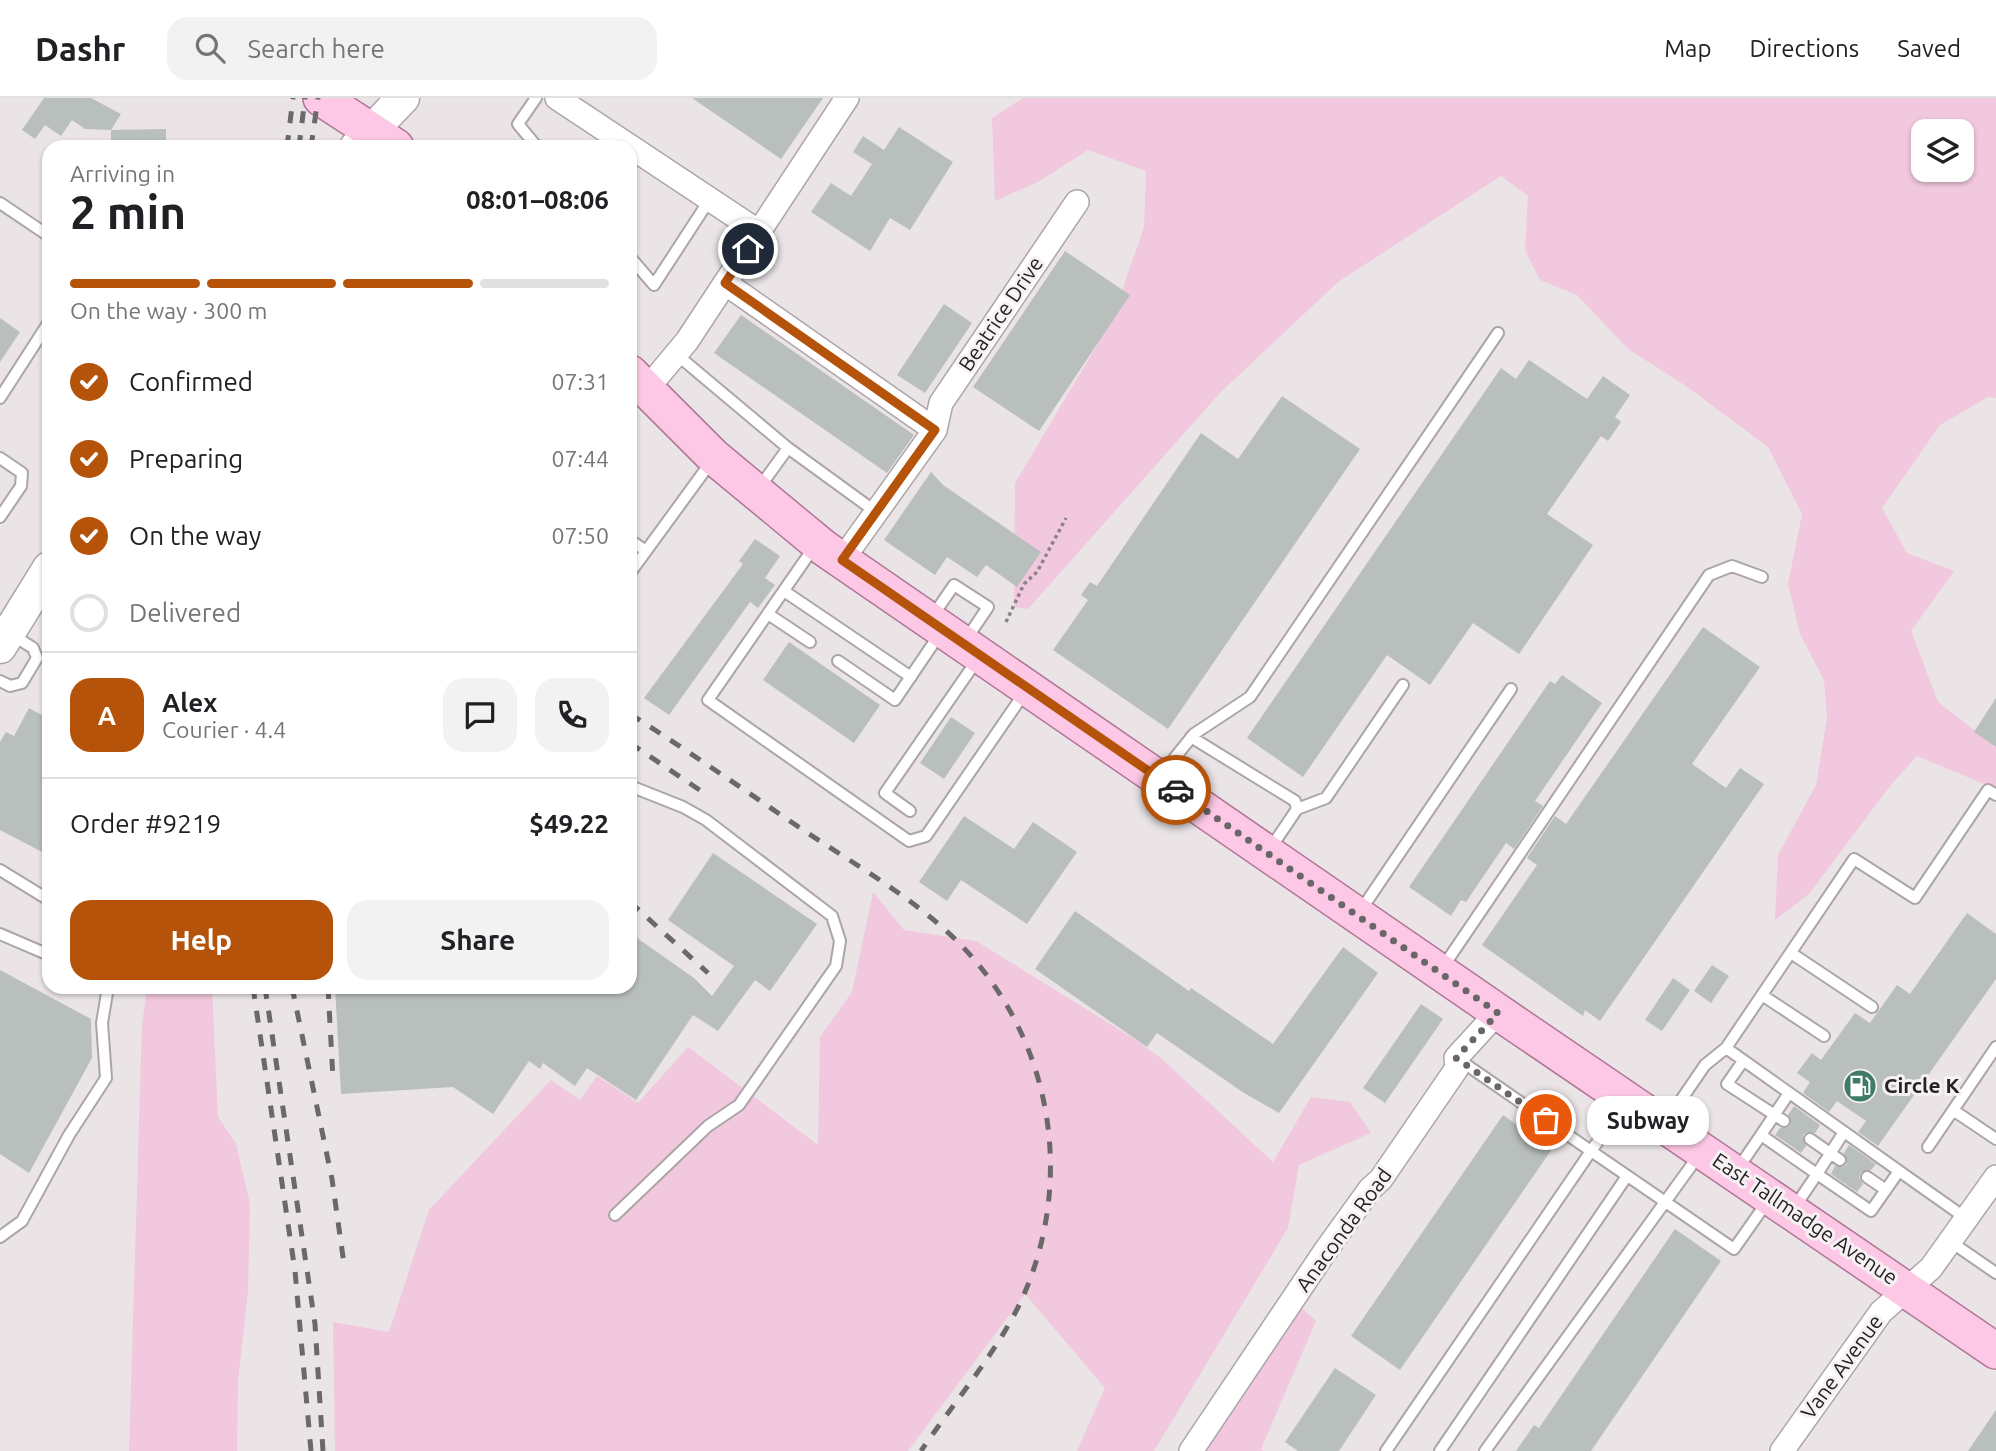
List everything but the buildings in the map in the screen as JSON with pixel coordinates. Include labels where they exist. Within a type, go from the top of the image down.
[{"type":"main road","points":[[327,101],[373,140]]},
{"type":"main road","name":"East Tallmadge Avenue","points":[[638,381],[714,457],[830,551],[1498,1013],[1906,1287],[1996,1351]]},
{"type":"street","points":[[375,140],[403,98]]},
{"type":"street","points":[[557,98],[621,140]]},
{"type":"street","points":[[638,381],[676,354],[847,98]]},
{"type":"street","points":[[637,151],[759,232]]},
{"type":"street","name":"Beatrice Drive","points":[[830,551],[876,512],[935,430],[941,403],[1077,202]]},
{"type":"street","points":[[725,283],[935,430]]},
{"type":"street","points":[[3,636],[42,578]]},
{"type":"street","name":"Anaconda Road","points":[[1191,1451],[1326,1250],[1370,1189],[1381,1179],[1457,1068],[1456,1058],[1498,1013]]},
{"type":"street","name":"Vane Avenue","points":[[1782,1451],[1881,1312],[1906,1287],[1931,1268],[1996,1177]]},
{"type":"lane","points":[[531,140],[518,124],[536,98]]},
{"type":"lane","points":[[637,265],[654,285],[710,199]]},
{"type":"lane","points":[[0,203],[42,231]]},
{"type":"lane","points":[[1158,778],[1191,737],[1250,697],[1498,332]]},
{"type":"lane","points":[[0,398],[42,333]]},
{"type":"lane","points":[[676,354],[788,448],[876,512]]},
{"type":"lane","points":[[756,493],[788,448]]},
{"type":"lane","points":[[637,563],[714,457]]},
{"type":"lane","points":[[0,458],[22,473],[21,486],[0,517]]},
{"type":"lane","points":[[637,545],[646,551]]},
{"type":"lane","points":[[830,551],[784,591],[708,700],[909,841],[926,836],[1028,687]]},
{"type":"lane","points":[[1440,972],[1709,575],[1732,566],[1762,577]]},
{"type":"lane","points":[[784,591],[911,677]]},
{"type":"lane","points":[[768,614],[810,642]]},
{"type":"lane","points":[[0,681],[10,686],[22,683],[37,658],[33,648],[3,636]]},
{"type":"lane","points":[[838,661],[895,700],[911,677],[954,637]]},
{"type":"lane","points":[[910,811],[885,793],[954,637]]},
{"type":"lane","points":[[1267,853],[1297,809],[1325,798],[1403,685]]},
{"type":"lane","points":[[1357,915],[1511,689]]},
{"type":"lane","points":[[1191,737],[1295,802],[1297,809]]},
{"type":"lane","points":[[615,1215],[708,1126],[739,1105],[836,966],[841,941],[832,916],[706,820],[683,807],[637,789]]},
{"type":"lane","points":[[1664,1124],[1705,1065],[1726,1048],[1854,859],[1915,898],[1988,790],[1996,795]]},
{"type":"lane","points":[[0,870],[42,896]]},
{"type":"lane","points":[[0,934],[42,952]]},
{"type":"lane","points":[[1791,953],[1872,1007]]},
{"type":"lane","points":[[0,1237],[22,1221],[69,1135],[106,1078],[102,1023],[107,994]]},
{"type":"lane","points":[[1762,995],[1824,1036]]},
{"type":"lane","points":[[1928,1147],[1996,1047]]},
{"type":"lane","points":[[1726,1048],[1967,1219]]},
{"type":"lane","points":[[1456,1058],[1734,1250],[1835,1157],[1844,1132]]},
{"type":"lane","points":[[1744,1061],[1727,1084],[1784,1121]]},
{"type":"lane","points":[[1736,1173],[1789,1093]]},
{"type":"lane","points":[[1386,1451],[1628,1100]]},
{"type":"lane","points":[[1953,1110],[1996,1139]]},
{"type":"lane","points":[[1760,1135],[1871,1211],[1899,1171]]},
{"type":"lane","points":[[1810,1139],[1835,1157]]},
{"type":"lane","points":[[1485,1451],[1702,1150]]},
{"type":"lane","points":[[1440,1451],[1627,1176]]},
{"type":"lane","points":[[1867,1177],[1886,1190]]},
{"type":"lane","points":[[1951,1242],[1996,1273]]},
{"type":"path","points":[[1006,622],[1024,584],[1037,572],[1066,518]]},
{"type":"shaded area","points":[[1023,98],[1996,98],[1996,398],[1988,397],[1940,425],[1882,508],[1907,553],[1954,571],[1911,631],[1938,702],[1996,747],[1996,789],[1917,756],[1890,786],[1809,894],[1775,920],[1778,855],[1816,785],[1827,718],[1824,680],[1800,634],[1788,584],[1802,514],[1768,447],[1686,386],[1628,349],[1577,295],[1540,280],[1525,250],[1528,196],[1501,176],[1338,282],[1219,394],[1028,609],[1014,607],[1015,483],[1112,320],[1144,227],[1146,171],[1088,150],[1038,182],[995,201],[992,118]]},
{"type":"shaded area","points":[[873,892],[904,930],[976,941],[1136,1040],[1162,1059],[1273,1162],[1311,1097],[1350,1102],[1371,1133],[1299,1165],[1288,1228],[1154,1451],[1077,1451],[1105,1388],[1025,1294],[908,1451],[335,1451],[333,1322],[389,1332],[429,1210],[551,1080],[580,1100],[597,1076],[638,1103],[688,1047],[818,1145],[820,1037],[852,992]]},
{"type":"shaded area","points":[[146,994],[212,994],[218,1117],[236,1144],[250,1204],[248,1291],[238,1381],[237,1451],[129,1451],[142,1025]]},
{"type":"shaded area","points":[[1298,1305],[1316,1321],[1261,1449],[1264,1451],[1200,1451]]},
{"type":"railway","points":[[288,140],[293,98]]},
{"type":"railway","points":[[300,140],[305,98]]},
{"type":"railway","points":[[312,140],[318,98]]},
{"type":"railway","points":[[637,719],[884,883],[939,925],[988,977],[1013,1017],[1032,1060],[1044,1105],[1050,1152],[1049,1199],[1040,1246],[1016,1312],[977,1373],[921,1451]]},
{"type":"railway","points":[[637,748],[707,795]]},
{"type":"railway","points":[[637,908],[708,973]]},
{"type":"railway","points":[[254,994],[295,1271],[311,1451]]},
{"type":"railway","points":[[266,994],[315,1324],[323,1451]]},
{"type":"railway","points":[[293,994],[332,1179],[344,1264]]},
{"type":"railway","points":[[328,994],[333,1079]]},
{"type":"way so far","points":[[1176,790],[1498,1013],[1456,1058],[1546,1120]]},
{"type":"place","name":"Circle K","points":[[1860,1086]]},
{"type":"place","name":"Subway","points":[[1546,1120]]},
{"type":"route","points":[[748,249],[725,283],[935,430],[842,560],[1176,790]]}]
